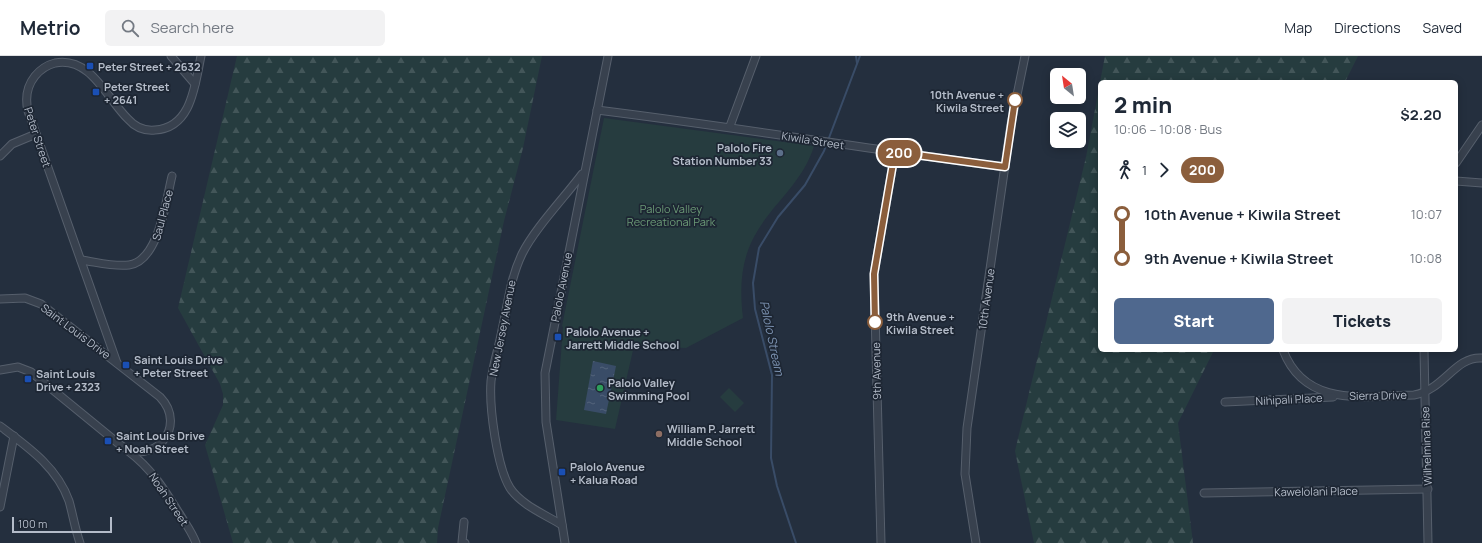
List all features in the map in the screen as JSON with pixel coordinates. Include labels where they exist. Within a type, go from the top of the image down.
[{"type":"street","points":[[171,56],[195,84]]},
{"type":"street","name":"Peter Street","points":[[117,363],[28,111],[27,94],[31,82],[38,73],[52,64],[70,63],[86,69],[127,119],[136,126],[146,129],[163,129],[178,121],[188,108],[201,56]]},
{"type":"street","name":"Palolo Avenue","points":[[565,543],[546,422],[545,373],[608,56]]},
{"type":"street","points":[[730,126],[756,56]]},
{"type":"street","name":"10th Avenue","points":[[976,543],[965,474],[967,428],[1005,167],[1018,87],[1025,56]]},
{"type":"street","name":"Kiwila Street","points":[[597,110],[730,126],[838,144],[1005,167]]},
{"type":"street","points":[[1458,160],[1482,125]]},
{"type":"street","points":[[0,156],[12,144],[36,134]]},
{"type":"street","name":"9th Avenue","points":[[881,543],[874,274],[895,152]]},
{"type":"street","name":"New Jersey Avenue","points":[[562,525],[522,500],[511,489],[504,476],[497,445],[493,416],[491,381],[513,273],[523,252],[584,172]]},
{"type":"street","name":"Saul Place","points":[[81,260],[129,265],[139,262],[145,257],[154,244],[172,176]]},
{"type":"street","points":[[1458,181],[1482,183]]},
{"type":"street","name":"Saint Louis Drive","points":[[0,299],[25,298],[41,304],[160,397],[166,404],[171,417],[167,435],[154,448],[136,451],[119,444],[31,372],[18,367],[0,370]]},
{"type":"street","name":"Sierra Drive","points":[[1283,352],[1294,371],[1306,382],[1328,393],[1352,396],[1414,395],[1424,393],[1440,384],[1465,361],[1474,358],[1482,358]]},
{"type":"street","name":"Wilhelmina Rise","points":[[1424,352],[1428,543]]},
{"type":"street","name":"Nihipali Place","points":[[1225,402],[1352,396]]},
{"type":"street","points":[[0,426],[44,461],[63,487],[69,502],[80,543]]},
{"type":"street","points":[[0,507],[14,436]]},
{"type":"street","name":"Noah Street","points":[[119,444],[151,471],[189,528],[196,543]]},
{"type":"street","name":"Kawelolani Place","points":[[1204,494],[1428,489]]},
{"type":"street","points":[[464,522],[462,542],[465,543]]},
{"type":"green space","points":[[237,56],[542,56],[523,148],[504,221],[438,528],[437,543],[233,543],[205,445],[223,405],[223,394],[220,384],[178,308]]},
{"type":"green space","points":[[1105,56],[1358,56],[1346,80],[1100,80]]},
{"type":"green space","points":[[1098,94],[1098,352],[1213,352],[1178,423],[1193,543],[1034,543],[1015,451],[1086,157]]},
{"type":"green space","name":"Palolo Valley Recreational Park","points":[[604,118],[814,146],[809,160],[801,173],[766,218],[747,252],[742,280],[741,299],[743,318],[686,348],[634,346],[615,429],[556,420],[562,326]]},
{"type":"green space","points":[[729,388],[744,403],[735,412],[720,397]]},
{"type":"water","name":"Palolo Valley Swimming Pool","points":[[593,361],[616,366],[606,414],[584,410]]},
{"type":"waterway","points":[[856,56],[857,63]]},
{"type":"waterway","name":"Palolo Stream","points":[[796,543],[777,486],[771,458],[772,375],[755,309],[753,283],[759,248],[778,217],[805,185],[824,151],[860,56]]},
{"type":"bus line","name":"200","points":[[875,322],[874,274],[895,152],[1005,167],[1015,100]]},
{"type":"place","name":"Peter Street + 2632","points":[[90,66]]},
{"type":"place","name":"Peter Street + 2641","points":[[96,92]]},
{"type":"place","name":"10th Avenue + Kiwila Street","points":[[1015,100]]},
{"type":"place","name":"Palolo Fire Station Number 33","points":[[780,153]]},
{"type":"place","name":"9th Avenue + Kiwila Street","points":[[875,322]]},
{"type":"place","name":"Palolo Avenue + Jarrett Middle School","points":[[558,337]]},
{"type":"place","name":"Saint Louis Drive + Peter Street","points":[[126,365]]},
{"type":"place","name":"Saint Louis Drive + 2323","points":[[28,379]]},
{"type":"place","name":"Palolo Valley Swimming Pool","points":[[600,388]]},
{"type":"place","name":"William P. Jarrett Middle School","points":[[659,434]]},
{"type":"place","name":"Saint Louis Drive + Noah Street","points":[[108,441]]},
{"type":"place","name":"Palolo Avenue + Kalua Road","points":[[562,472]]}]
